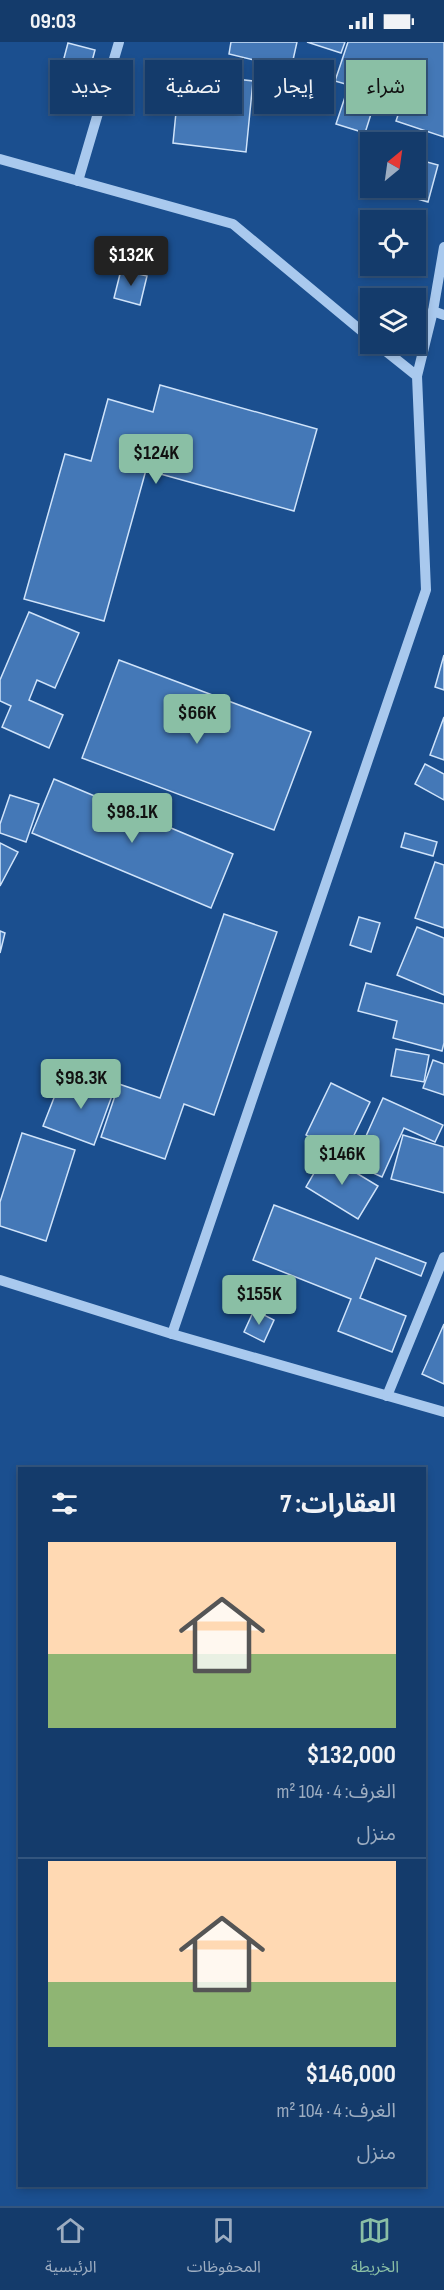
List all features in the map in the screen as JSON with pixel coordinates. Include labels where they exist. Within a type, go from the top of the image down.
[{"type":"street","points":[[78,181],[119,42]]},
{"type":"street","points":[[0,159],[233,225],[360,330]]},
{"type":"street","points":[[172,1334],[426,590],[417,376],[433,311],[444,247]]},
{"type":"street","points":[[433,311],[444,315]]},
{"type":"street","points":[[390,354],[417,376]]},
{"type":"street","points":[[387,1396],[444,1257]]},
{"type":"street","points":[[0,1280],[172,1334],[444,1412]]},
{"type":"building","points":[[231,42],[297,42],[293,60],[254,60],[229,54]]},
{"type":"building","points":[[307,42],[345,42],[341,53]]},
{"type":"building","points":[[348,42],[444,42],[444,137],[396,121],[398,114],[426,114],[426,60],[346,60],[346,84],[335,81]]},
{"type":"building","points":[[68,43],[95,50],[92,60],[64,60]]},
{"type":"building","points":[[242,80],[253,81],[246,152],[173,143],[176,114],[242,114]]},
{"type":"building","points":[[346,94],[346,114],[371,114],[365,132],[336,124]]},
{"type":"building","points":[[426,162],[438,165],[428,202],[414,198],[426,198]]},
{"type":"building","points":[[121,270],[147,276],[140,305],[114,298]]},
{"type":"building","points":[[160,385],[317,429],[294,511],[146,470],[104,621],[24,599],[65,454],[91,461],[108,399],[153,412]]},
{"type":"building","points":[[29,612],[79,633],[55,688],[37,680],[29,700],[63,715],[49,748],[2,727],[11,706],[0,701],[0,680]]},
{"type":"building","points":[[444,655],[444,690],[435,687]]},
{"type":"building","points":[[119,660],[311,732],[274,830],[82,758]]},
{"type":"building","points":[[444,717],[444,760],[430,755]]},
{"type":"building","points":[[425,764],[444,774],[444,800],[415,784]]},
{"type":"building","points":[[54,779],[233,854],[211,908],[32,833]]},
{"type":"building","points":[[10,795],[39,804],[26,842],[0,833],[0,824]]},
{"type":"building","points":[[405,833],[437,842],[433,856],[401,847]]},
{"type":"building","points":[[0,843],[18,852],[0,886]]},
{"type":"building","points":[[435,862],[444,865],[444,928],[415,918]]},
{"type":"building","points":[[224,914],[277,932],[214,1115],[184,1104],[165,1159],[101,1137],[119,1084],[160,1098]]},
{"type":"building","points":[[359,917],[380,923],[371,952],[350,945]]},
{"type":"building","points":[[417,927],[444,938],[444,995],[397,975]]},
{"type":"building","points":[[0,931],[5,933],[0,953]]},
{"type":"building","points":[[366,983],[444,1004],[442,1051],[393,1038],[397,1021],[358,1011]]},
{"type":"building","points":[[396,1049],[429,1055],[424,1082],[391,1076]]},
{"type":"building","points":[[433,1060],[444,1064],[444,1095],[423,1088]]},
{"type":"building","points":[[94,1073],[117,1082],[94,1145],[43,1126],[59,1085],[86,1095]]},
{"type":"building","points":[[331,1083],[370,1102],[345,1154],[306,1135]]},
{"type":"building","points":[[383,1098],[443,1125],[435,1142],[404,1128],[382,1177],[346,1161],[355,1142],[362,1145]]},
{"type":"building","points":[[22,1133],[75,1150],[46,1241],[0,1226],[0,1202]]},
{"type":"building","points":[[403,1135],[444,1147],[444,1193],[391,1179]]},
{"type":"building","points":[[325,1154],[378,1186],[358,1219],[306,1187]]},
{"type":"building","points":[[274,1205],[426,1263],[421,1276],[376,1258],[360,1298],[406,1316],[392,1352],[338,1331],[351,1299],[253,1260]]},
{"type":"building","points":[[254,1310],[274,1320],[264,1342],[244,1332]]},
{"type":"building","points":[[444,1324],[444,1384],[422,1374]]}]
